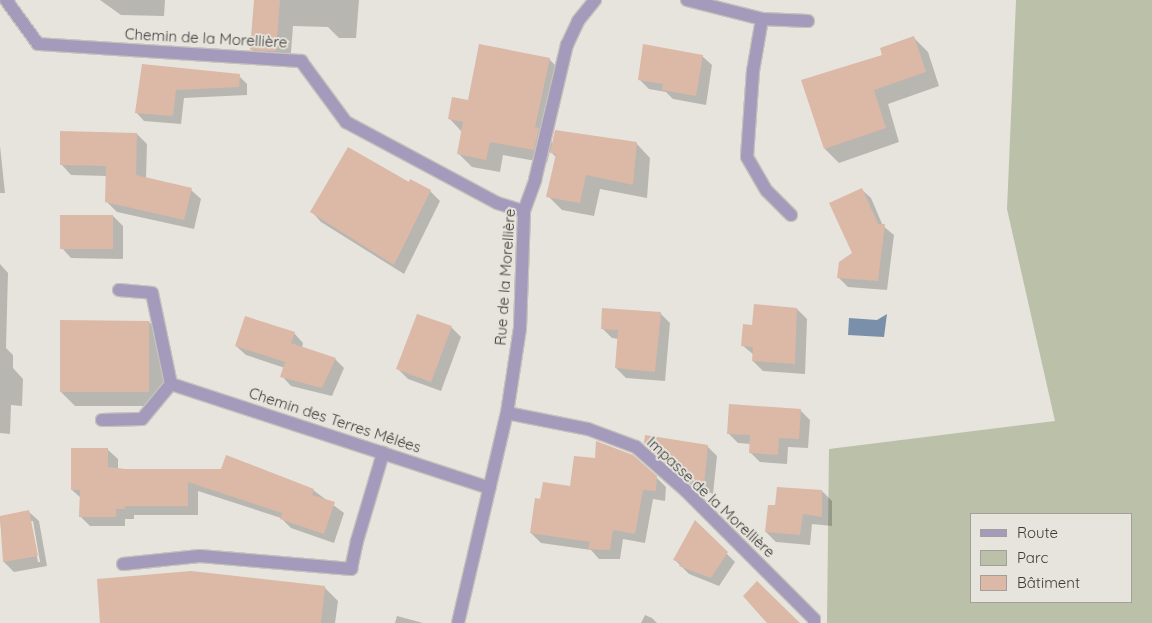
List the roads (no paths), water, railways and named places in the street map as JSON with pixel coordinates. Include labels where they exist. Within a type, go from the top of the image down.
[{"type":"street","name":"Chemin de la Morellière","points":[[6,0],[38,44],[301,60],[346,122],[497,203],[524,211]]},
{"type":"street","name":"Rue de la Morellière","points":[[458,623],[507,413],[520,328],[524,211],[535,180],[567,45],[578,21],[595,0]]},
{"type":"street","points":[[687,0],[762,19],[808,21]]},
{"type":"street","points":[[762,19],[753,71],[747,157],[767,191],[791,214]]},
{"type":"street","points":[[102,420],[142,419],[171,384],[152,293],[119,290]]},
{"type":"street","name":"Chemin des Terres Mêlées","points":[[171,384],[489,488]]},
{"type":"street","name":"Impasse de la Morellière","points":[[507,413],[588,429],[636,447],[686,491],[814,619],[814,623]]},
{"type":"street","points":[[122,564],[200,556],[351,569],[356,541],[384,453]]},
{"type":"water","points":[[887,314],[884,337],[848,335],[849,318],[877,320]]}]
